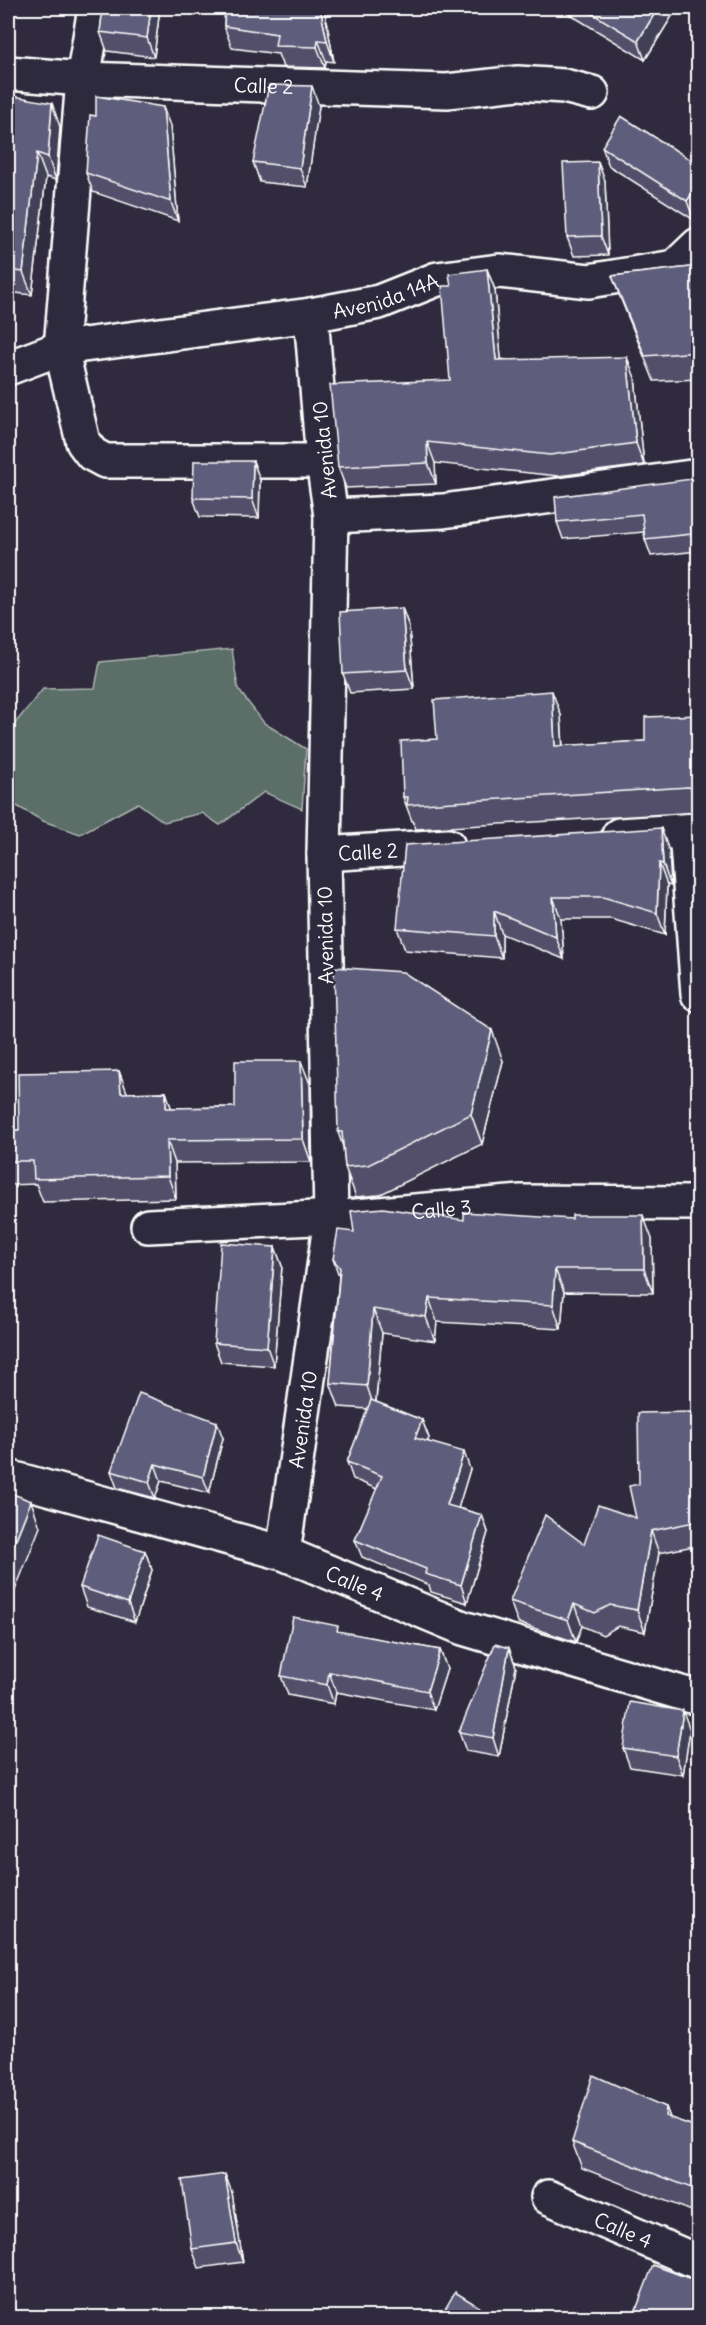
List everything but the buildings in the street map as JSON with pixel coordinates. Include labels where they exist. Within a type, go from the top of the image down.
[{"type":"street","points":[[95,8],[83,79],[61,348],[83,442],[92,454],[105,461],[323,461]]},
{"type":"street","name":"Calle 2","points":[[8,73],[83,79],[447,91],[518,83],[564,86],[592,93]]},
{"type":"street","name":"Avenida 14A","points":[[8,368],[61,348],[310,315],[379,302],[437,279],[499,271],[589,281],[675,267],[699,245]]},
{"type":"street","name":"Avenida 10","points":[[283,1553],[331,1218],[324,854],[331,516],[323,461],[310,315]]},
{"type":"street","points":[[331,516],[443,511],[699,476]]},
{"type":"street","points":[[592,837],[692,831],[699,994]]},
{"type":"street","name":"Calle 2","points":[[324,854],[476,844]]},
{"type":"street","name":"Calle 3","points":[[148,1226],[331,1218],[521,1202],[699,1203]]},
{"type":"street","name":"Calle 4","points":[[8,1477],[283,1553],[462,1628],[699,1698]]},
{"type":"street","name":"Calle 4","points":[[548,2197],[699,2262]]},
{"type":"green space","points":[[232,649],[238,689],[264,723],[306,749],[302,809],[264,792],[220,825],[202,813],[164,822],[138,803],[80,834],[43,821],[8,801],[8,732],[43,689],[95,688],[100,662]]}]
